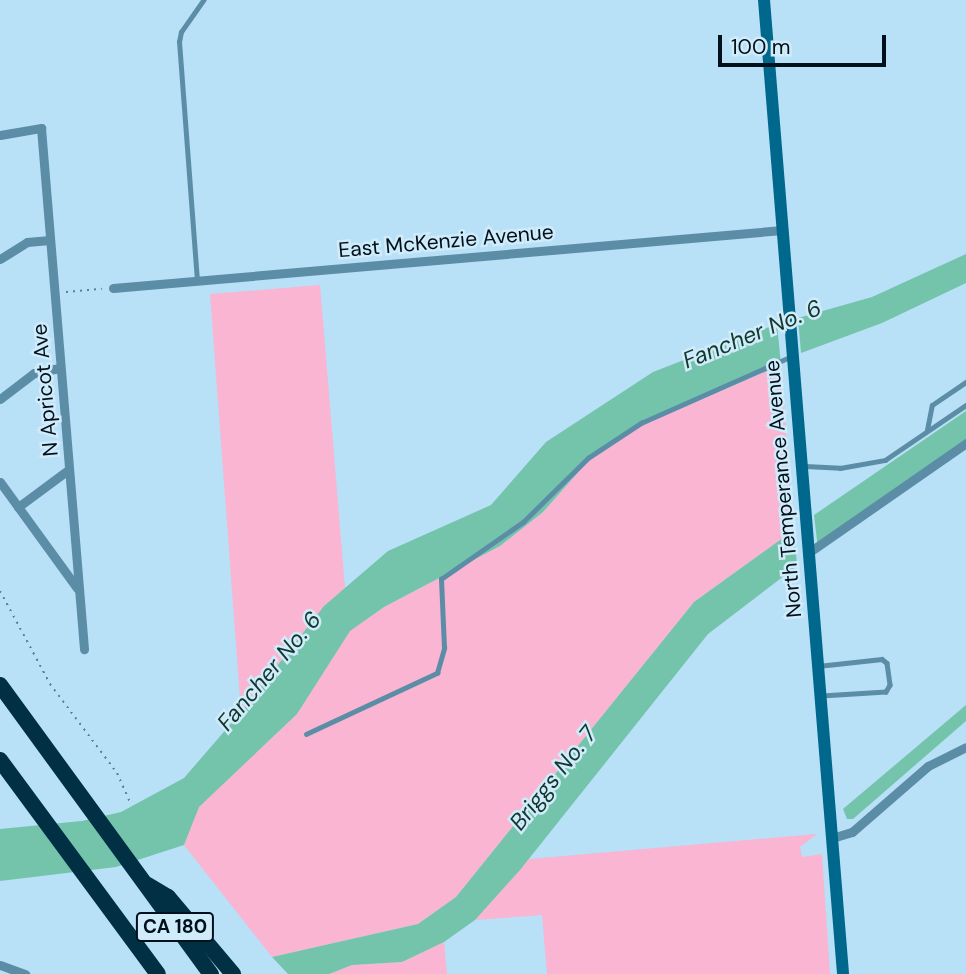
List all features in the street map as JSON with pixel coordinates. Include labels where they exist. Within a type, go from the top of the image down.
[{"type":"highway","name":"CA 180","points":[[0,685],[211,974]]},
{"type":"highway","name":"CA 180","points":[[0,760],[158,974]]},
{"type":"highway","points":[[140,880],[168,897],[233,974]]},
{"type":"main road","name":"North Temperance Avenue","points":[[764,0],[788,326],[844,974]]},
{"type":"street","name":"N Apricot Ave","points":[[0,135],[41,128],[84,649]]},
{"type":"street","name":"East McKenzie Avenue","points":[[113,288],[782,230]]},
{"type":"street","points":[[0,259],[27,242],[50,240]]},
{"type":"street","points":[[0,399],[34,373],[60,368]]},
{"type":"street","points":[[808,553],[966,443]]},
{"type":"street","points":[[18,508],[68,470]]},
{"type":"street","points":[[0,482],[78,590]]},
{"type":"street","points":[[832,838],[852,832],[928,766],[966,747]]},
{"type":"street","points":[[0,965],[25,974]]},
{"type":"lane","points":[[197,281],[178,43],[181,32],[203,0]]},
{"type":"lane","points":[[306,734],[437,673],[444,648],[441,579],[516,527],[588,458],[641,423],[791,357]]},
{"type":"lane","points":[[927,431],[932,405],[966,382]]},
{"type":"lane","points":[[800,466],[840,468],[885,460],[966,405]]},
{"type":"lane","points":[[818,666],[882,659],[887,663],[890,685],[886,692],[821,696]]},
{"type":"path","points":[[66,292],[113,288]]},
{"type":"path","points":[[0,591],[50,684],[117,773],[131,804]]},
{"type":"shaded area","points":[[320,285],[345,588],[324,606],[241,712],[210,294]]},
{"type":"shaded area","points":[[781,365],[794,530],[694,602],[456,897],[418,924],[272,957],[184,845],[198,807],[297,714],[349,631],[384,607],[500,546],[543,512],[589,460],[644,424]]},
{"type":"shaded area","points":[[817,834],[800,847],[802,857],[822,854],[830,974],[547,974],[542,915],[475,920],[529,859]]},
{"type":"shaded area","points":[[444,942],[447,974],[329,974],[352,965],[402,962]]},
{"type":"water","points":[[966,254],[966,283],[882,323],[801,353],[798,318],[872,297]]},
{"type":"water","name":"Fancher No. 6","points":[[777,324],[781,365],[644,424],[589,460],[543,512],[500,546],[384,607],[350,631],[297,714],[199,807],[184,845],[116,867],[0,881],[0,829],[82,821],[121,812],[184,778],[241,712],[324,606],[388,551],[491,505],[546,442],[653,372]]},
{"type":"water","points":[[966,411],[966,444],[818,549],[814,515]]},
{"type":"water","name":"Briggs No. 7","points":[[794,530],[797,566],[708,634],[520,870],[475,920],[444,942],[402,962],[352,965],[329,974],[288,974],[272,957],[418,924],[456,897],[694,602]]},
{"type":"water","points":[[966,705],[966,721],[853,819],[847,819],[843,809]]}]
